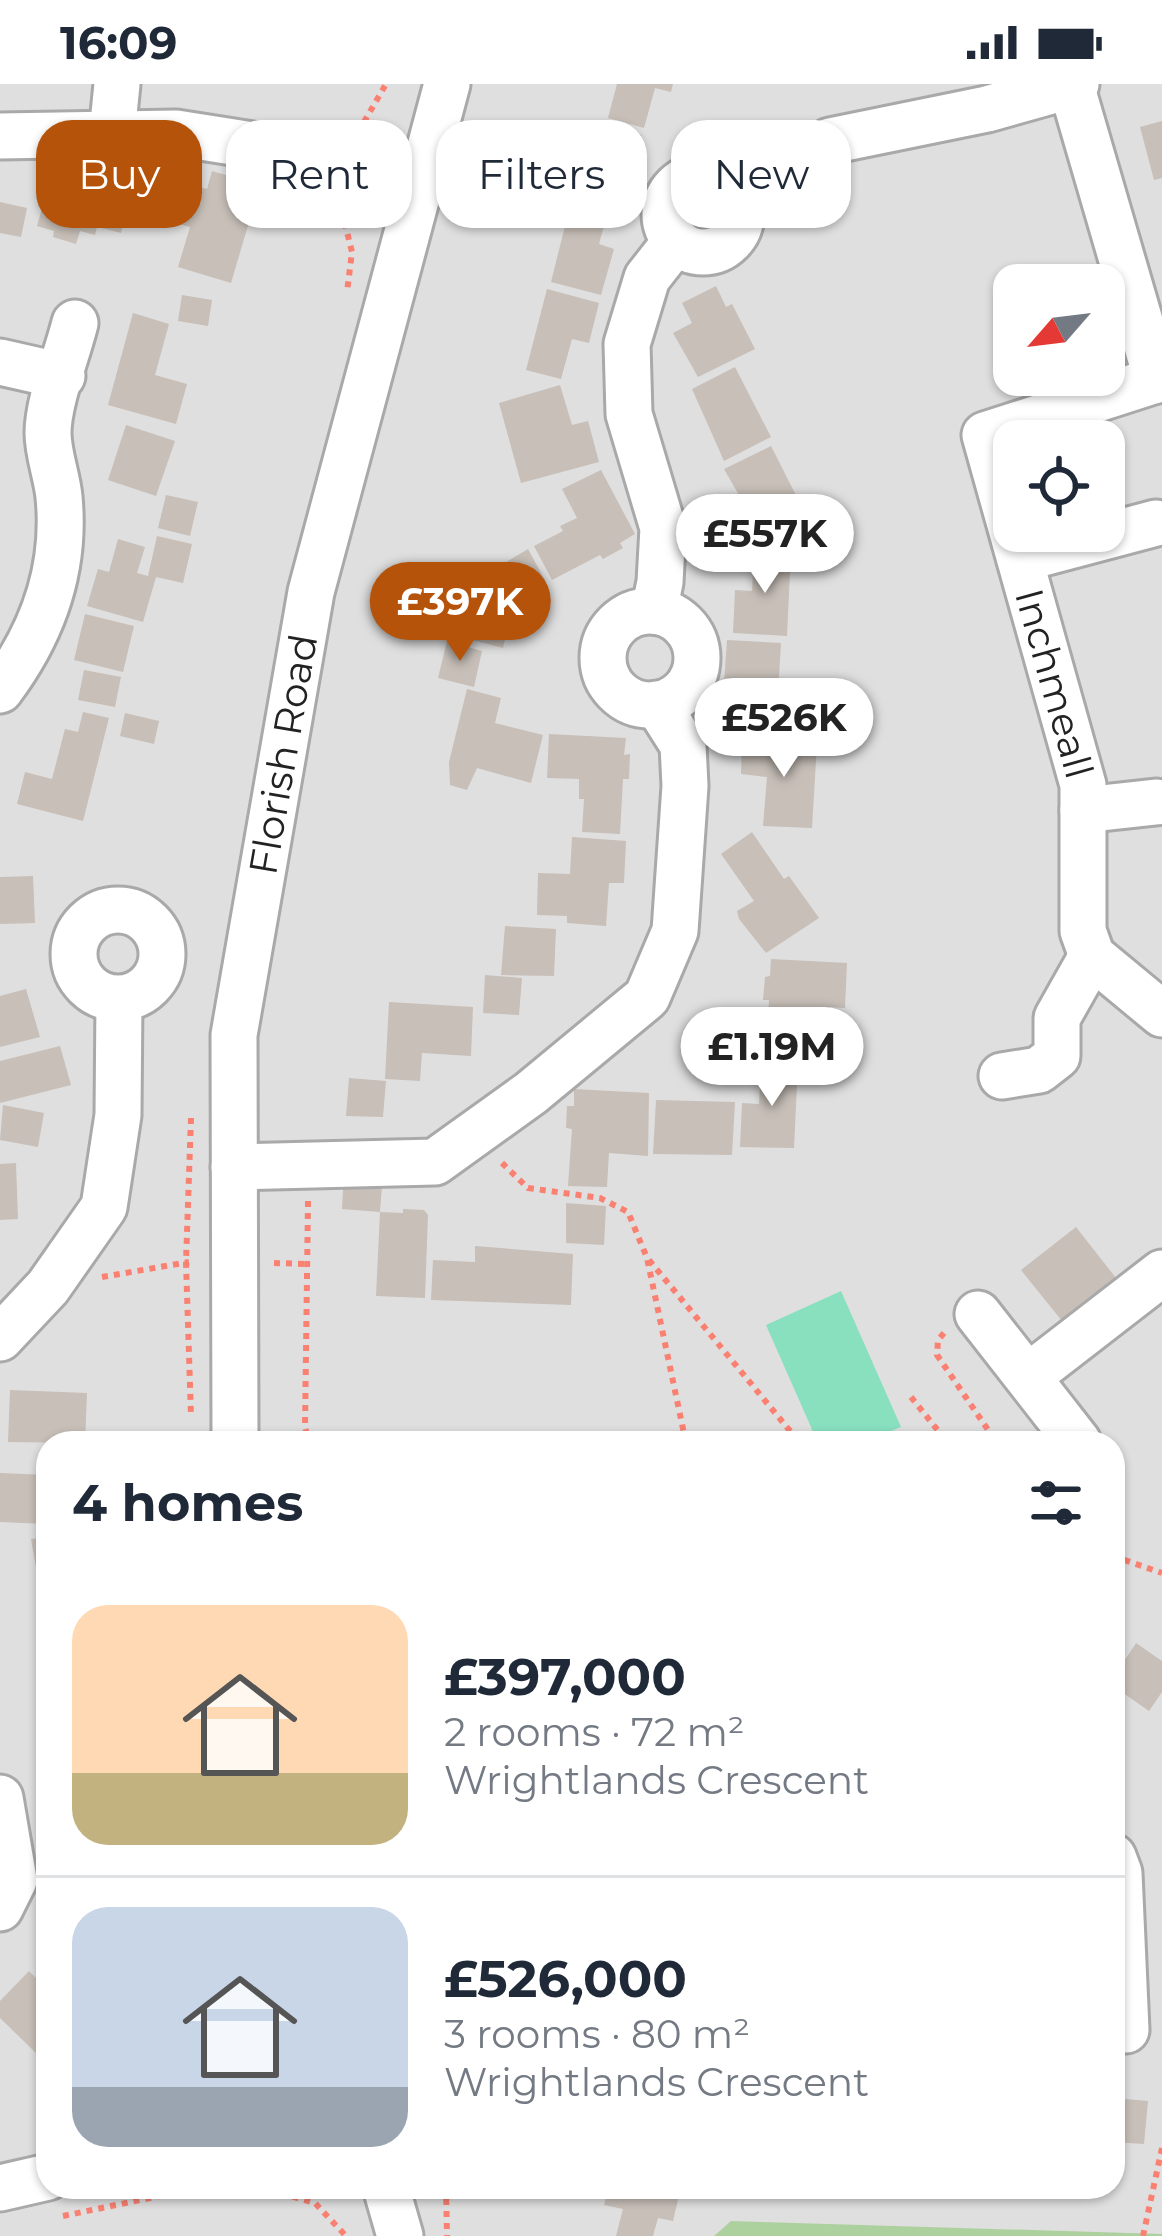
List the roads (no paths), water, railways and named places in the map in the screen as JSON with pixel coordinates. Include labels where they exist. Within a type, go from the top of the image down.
[{"type":"street","points":[[113,120],[117,84]]},
{"type":"street","name":"Florish Road","points":[[235,1431],[234,1034],[311,592],[447,84]]},
{"type":"street","points":[[851,131],[911,104],[987,110],[1074,85],[1160,379]]},
{"type":"street","points":[[0,136],[36,135]]},
{"type":"street","points":[[202,137],[423,172]]},
{"type":"street","points":[[654,611],[663,528],[629,414],[627,344],[647,278],[676,241]]},
{"type":"street","points":[[0,690],[27,653],[48,603],[60,544],[59,499],[48,431],[75,323]]},
{"type":"street","points":[[0,362],[62,376]]},
{"type":"street","name":"Inchmeall","points":[[1092,956],[1083,931],[1083,785],[985,435],[1160,379]]},
{"type":"street","name":"Inchmeall","points":[[1020,559],[1156,524]]},
{"type":"street","points":[[654,611],[681,622],[696,649],[692,678],[683,690],[657,704],[641,704],[614,688],[602,659],[612,629],[624,618],[654,611]]},
{"type":"street","points":[[234,1167],[435,1162],[531,1093],[647,997],[675,931],[685,786],[683,745],[657,704]]},
{"type":"street","name":"Inchmeall","points":[[1083,810],[1156,802]]},
{"type":"street","points":[[1003,1076],[1040,1070],[1057,1056],[1057,1018],[1092,956],[1162,1014]]},
{"type":"street","points":[[2,1333],[48,1287],[104,1207],[118,1115],[119,998]]},
{"type":"street","points":[[1028,1376],[1162,1273]]},
{"type":"street","points":[[978,1314],[1070,1431]]},
{"type":"street","points":[[0,1798],[14,1880],[0,1908]]},
{"type":"street","points":[[1125,1937],[1134,2034]]},
{"type":"street","points":[[0,2188],[36,2196]]},
{"type":"street","points":[[389,2199],[400,2236]]}]
